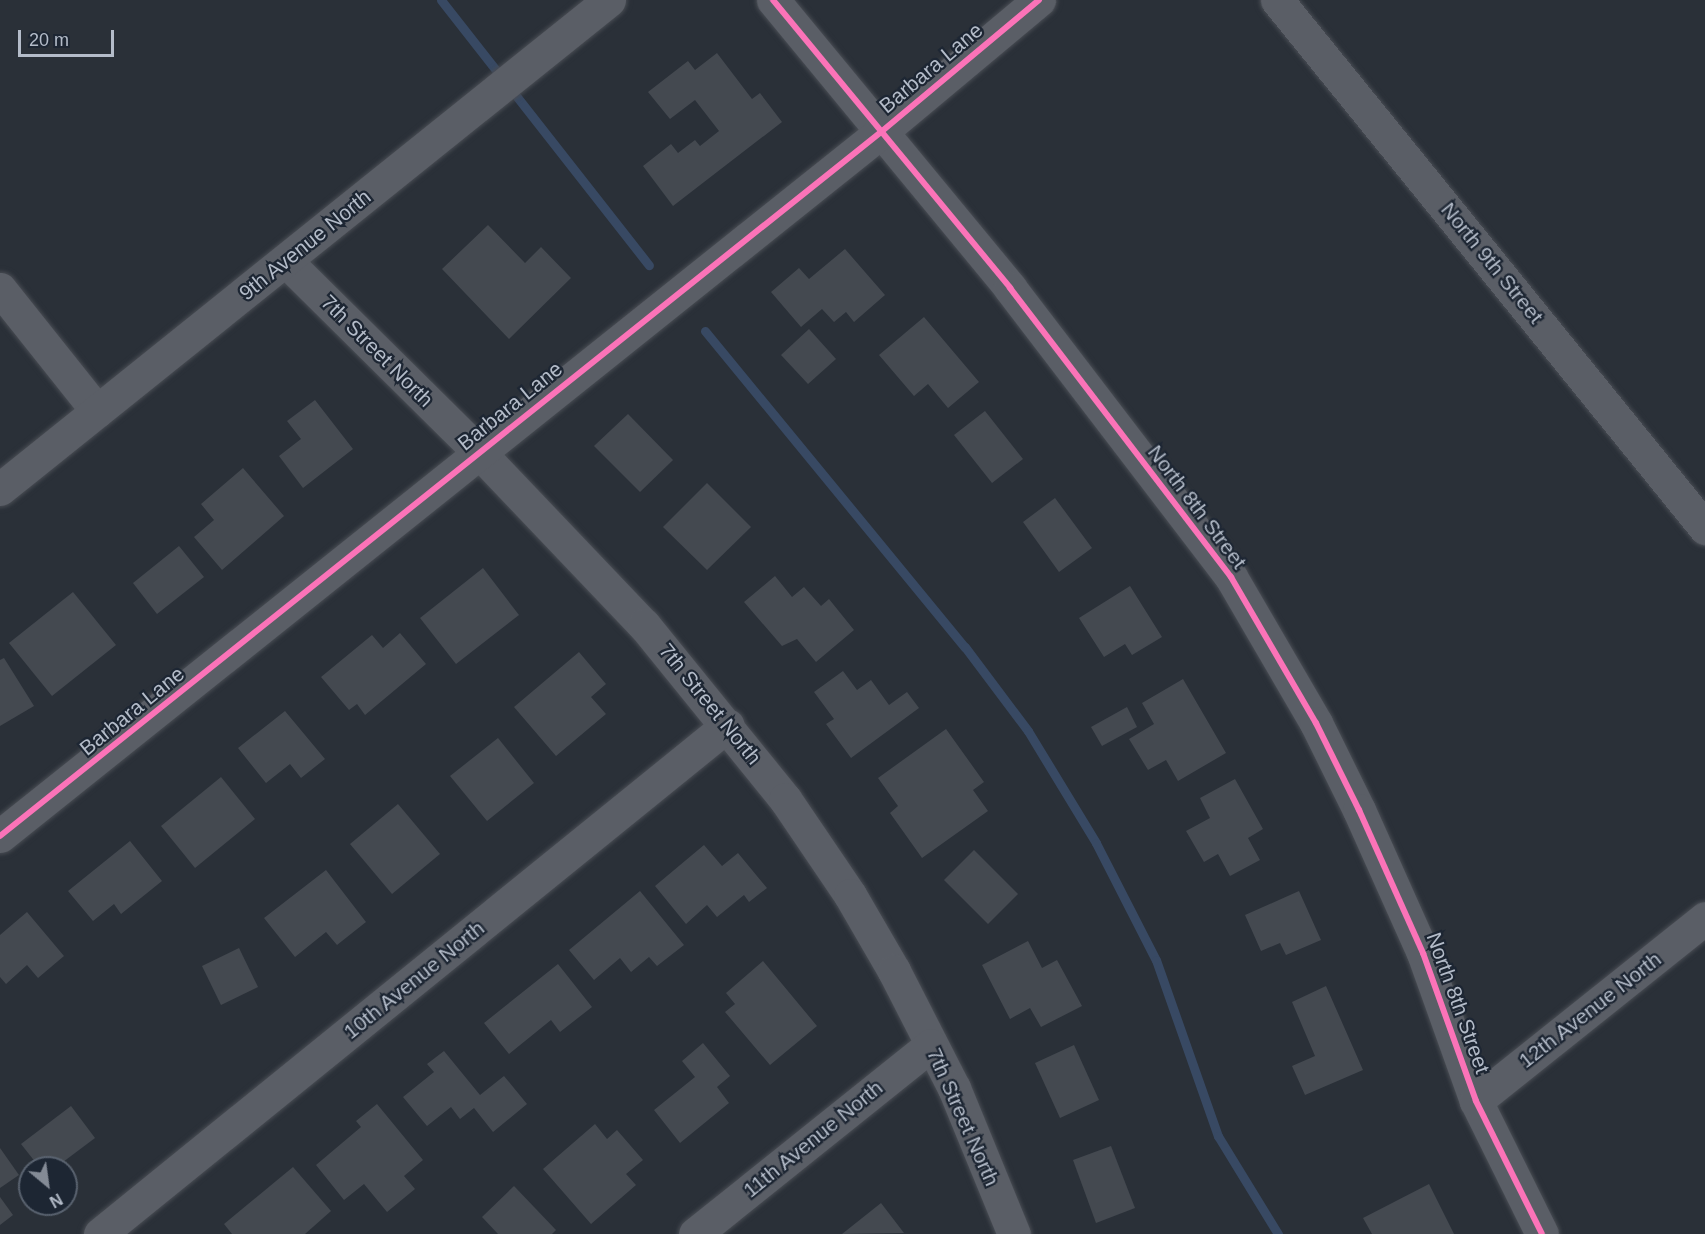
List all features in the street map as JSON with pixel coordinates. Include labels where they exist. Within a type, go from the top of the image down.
[{"type":"street","name":"9th Avenue North","points":[[0,489],[609,0]]},
{"type":"street","name":"North 8th Street","points":[[773,0],[1010,288],[1231,577],[1316,723],[1359,810],[1423,953],[1476,1101],[1542,1234]]},
{"type":"street","name":"Barbara Lane","points":[[0,836],[880,132],[1039,0]]},
{"type":"street","name":"North 9th Street","points":[[1277,0],[1705,528]]},
{"type":"street","name":"7th Street North","points":[[286,261],[480,452],[645,625],[786,799],[850,895],[954,1088],[1014,1234]]},
{"type":"street","points":[[0,289],[97,411]]},
{"type":"street","name":"10th Avenue North","points":[[100,1234],[728,725]]},
{"type":"street","name":"12th Avenue North","points":[[1476,1101],[1705,918]]},
{"type":"street","name":"11th Avenue North","points":[[695,1234],[931,1045]]},
{"type":"building","points":[[717,53],[752,99],[760,93],[782,122],[673,206],[643,166],[671,144],[678,153],[695,140],[700,146],[719,131],[695,100],[670,119],[648,92],[688,61],[695,70]]},
{"type":"building","points":[[488,225],[525,263],[541,247],[571,278],[509,339],[442,269]]},
{"type":"building","points":[[845,249],[885,295],[854,322],[846,312],[834,322],[822,309],[801,327],[771,292],[799,268],[809,279]]},
{"type":"building","points":[[924,317],[979,382],[948,408],[928,384],[914,396],[879,355]]},
{"type":"building","points":[[809,329],[836,359],[808,384],[781,355]]},
{"type":"building","points":[[315,400],[353,449],[303,488],[279,456],[301,439],[287,421]]},
{"type":"building","points":[[985,411],[1023,459],[992,483],[954,435]]},
{"type":"building","points":[[628,414],[673,460],[640,492],[594,446]]},
{"type":"building","points":[[243,468],[284,516],[222,570],[194,537],[214,520],[201,504]]},
{"type":"building","points":[[707,483],[751,527],[707,570],[663,527]]},
{"type":"building","points":[[1055,498],[1092,548],[1059,572],[1023,522]]},
{"type":"building","points":[[179,546],[204,577],[157,614],[133,583]]},
{"type":"building","points":[[483,568],[519,615],[456,664],[420,618]]},
{"type":"building","points":[[775,576],[792,597],[804,587],[821,606],[829,599],[854,630],[816,662],[797,639],[782,646],[744,602]]},
{"type":"building","points":[[1130,586],[1162,637],[1132,655],[1125,644],[1104,657],[1079,618]]},
{"type":"building","points":[[73,592],[116,645],[52,696],[9,643]]},
{"type":"building","points":[[400,633],[426,664],[365,715],[357,704],[349,710],[321,677],[372,635],[383,648]]},
{"type":"building","points":[[579,652],[606,684],[591,697],[606,714],[556,756],[514,707]]},
{"type":"building","points":[[4,658],[34,706],[0,726],[0,660]]},
{"type":"building","points":[[843,671],[857,690],[871,680],[889,705],[907,692],[919,708],[851,758],[826,724],[834,719],[814,692]]},
{"type":"building","points":[[1183,679],[1226,753],[1178,781],[1166,760],[1148,770],[1129,739],[1154,724],[1142,703]]},
{"type":"building","points":[[1127,707],[1137,727],[1102,746],[1091,727]]},
{"type":"building","points":[[285,711],[325,759],[301,778],[290,764],[266,783],[238,748]]},
{"type":"building","points":[[946,729],[984,782],[973,790],[988,811],[922,858],[890,813],[898,806],[878,778]]},
{"type":"building","points":[[498,738],[534,783],[487,821],[450,776]]},
{"type":"building","points":[[221,777],[255,819],[195,868],[161,826]]},
{"type":"building","points":[[1235,779],[1263,829],[1248,838],[1260,860],[1230,876],[1218,854],[1204,862],[1186,831],[1210,818],[1200,798]]},
{"type":"building","points":[[398,804],[440,854],[392,894],[350,844]]},
{"type":"building","points":[[130,841],[162,881],[121,914],[114,904],[93,921],[68,891]]},
{"type":"building","points":[[704,845],[722,866],[738,853],[767,888],[749,902],[744,895],[717,917],[707,905],[686,924],[655,886]]},
{"type":"building","points":[[974,850],[1018,894],[988,924],[944,880]]},
{"type":"building","points":[[326,870],[366,922],[337,945],[326,932],[295,957],[264,918]]},
{"type":"building","points":[[640,891],[684,945],[657,966],[649,957],[631,972],[620,958],[594,980],[569,950]]},
{"type":"building","points":[[1299,891],[1321,940],[1286,955],[1280,943],[1261,951],[1245,915]]},
{"type":"building","points":[[27,912],[64,956],[38,978],[27,965],[6,984],[0,977],[0,935]]},
{"type":"building","points":[[1028,941],[1042,968],[1057,960],[1082,1006],[1041,1027],[1030,1008],[1010,1019],[982,965]]},
{"type":"building","points":[[239,948],[258,987],[221,1005],[202,966]]},
{"type":"building","points":[[763,961],[817,1026],[770,1065],[725,1012],[735,1004],[726,993]]},
{"type":"building","points":[[558,964],[592,1007],[560,1032],[551,1020],[509,1054],[484,1023]]},
{"type":"building","points":[[1326,986],[1363,1070],[1305,1095],[1292,1066],[1315,1056],[1292,1002]]},
{"type":"building","points":[[703,1043],[730,1076],[717,1087],[729,1103],[680,1143],[654,1110],[695,1077],[682,1061]]},
{"type":"building","points":[[1074,1045],[1099,1100],[1060,1118],[1035,1063]]},
{"type":"building","points":[[444,1051],[480,1095],[504,1076],[527,1104],[493,1132],[474,1108],[460,1119],[451,1107],[427,1126],[403,1097],[434,1072],[427,1064]]},
{"type":"building","points":[[377,1104],[423,1160],[404,1176],[415,1189],[387,1212],[364,1184],[344,1200],[316,1165],[361,1127],[356,1121]]},
{"type":"building","points":[[71,1106],[95,1138],[71,1156],[30,1156],[21,1144]]},
{"type":"building","points":[[595,1124],[607,1139],[617,1130],[643,1160],[626,1174],[636,1185],[591,1224],[543,1169]]},
{"type":"building","points":[[1111,1146],[1135,1208],[1096,1223],[1073,1160]]},
{"type":"building","points":[[0,1148],[18,1176],[0,1188]]},
{"type":"building","points":[[293,1167],[331,1211],[305,1234],[232,1234],[224,1224]]},
{"type":"building","points":[[1429,1184],[1454,1234],[1372,1234],[1363,1218]]},
{"type":"building","points":[[514,1186],[556,1230],[552,1234],[498,1234],[482,1217]]},
{"type":"building","points":[[0,1197],[13,1215],[0,1225]]},
{"type":"building","points":[[881,1203],[904,1233],[842,1234]]},
{"type":"waterway","points":[[441,0],[649,265]]},
{"type":"waterway","points":[[705,331],[965,647],[1028,731],[1096,843],[1156,960],[1218,1136],[1278,1234]]},
{"type":"cycle path","points":[[773,0],[1010,288],[1231,577],[1316,723],[1359,810],[1423,953],[1476,1101],[1542,1234]]},
{"type":"cycle path","points":[[0,836],[881,132],[1039,0]]}]
